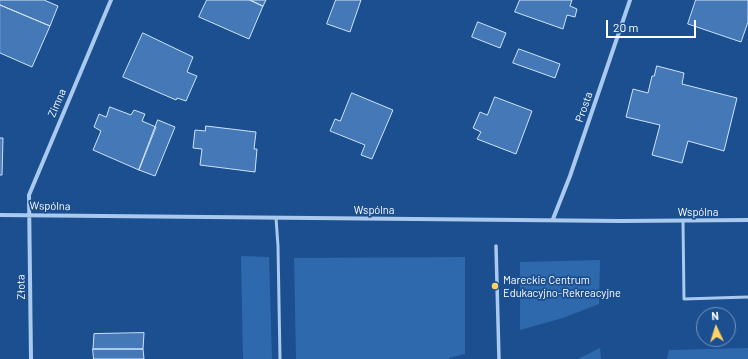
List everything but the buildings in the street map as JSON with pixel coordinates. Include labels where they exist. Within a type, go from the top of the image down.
[{"type":"street","name":"Zimna","points":[[29,215],[29,195],[111,0]]},
{"type":"street","name":"Prosta","points":[[553,219],[570,176],[630,0]]},
{"type":"street","name":"Wspólna","points":[[0,215],[683,221],[748,220]]},
{"type":"street","name":"Złota","points":[[29,215],[31,359]]},
{"type":"street","points":[[496,246],[499,359]]},
{"type":"lane","points":[[276,218],[278,246],[280,359]]},
{"type":"lane","points":[[683,221],[684,299],[748,297]]},
{"type":"shaded area","points":[[241,256],[269,257],[272,359],[243,359]]},
{"type":"shaded area","points":[[465,257],[465,354],[449,359],[296,359],[294,258]]},
{"type":"shaded area","points":[[600,260],[599,304],[563,318],[520,330],[520,262]]},
{"type":"shaded area","points":[[600,348],[601,359],[578,359]]},
{"type":"shaded area","points":[[748,348],[748,359],[667,359],[669,350]]},
{"type":"place","name":"Mareckie Centrum Edukacyjno-Rekreacyjne","points":[[495,286]]}]
